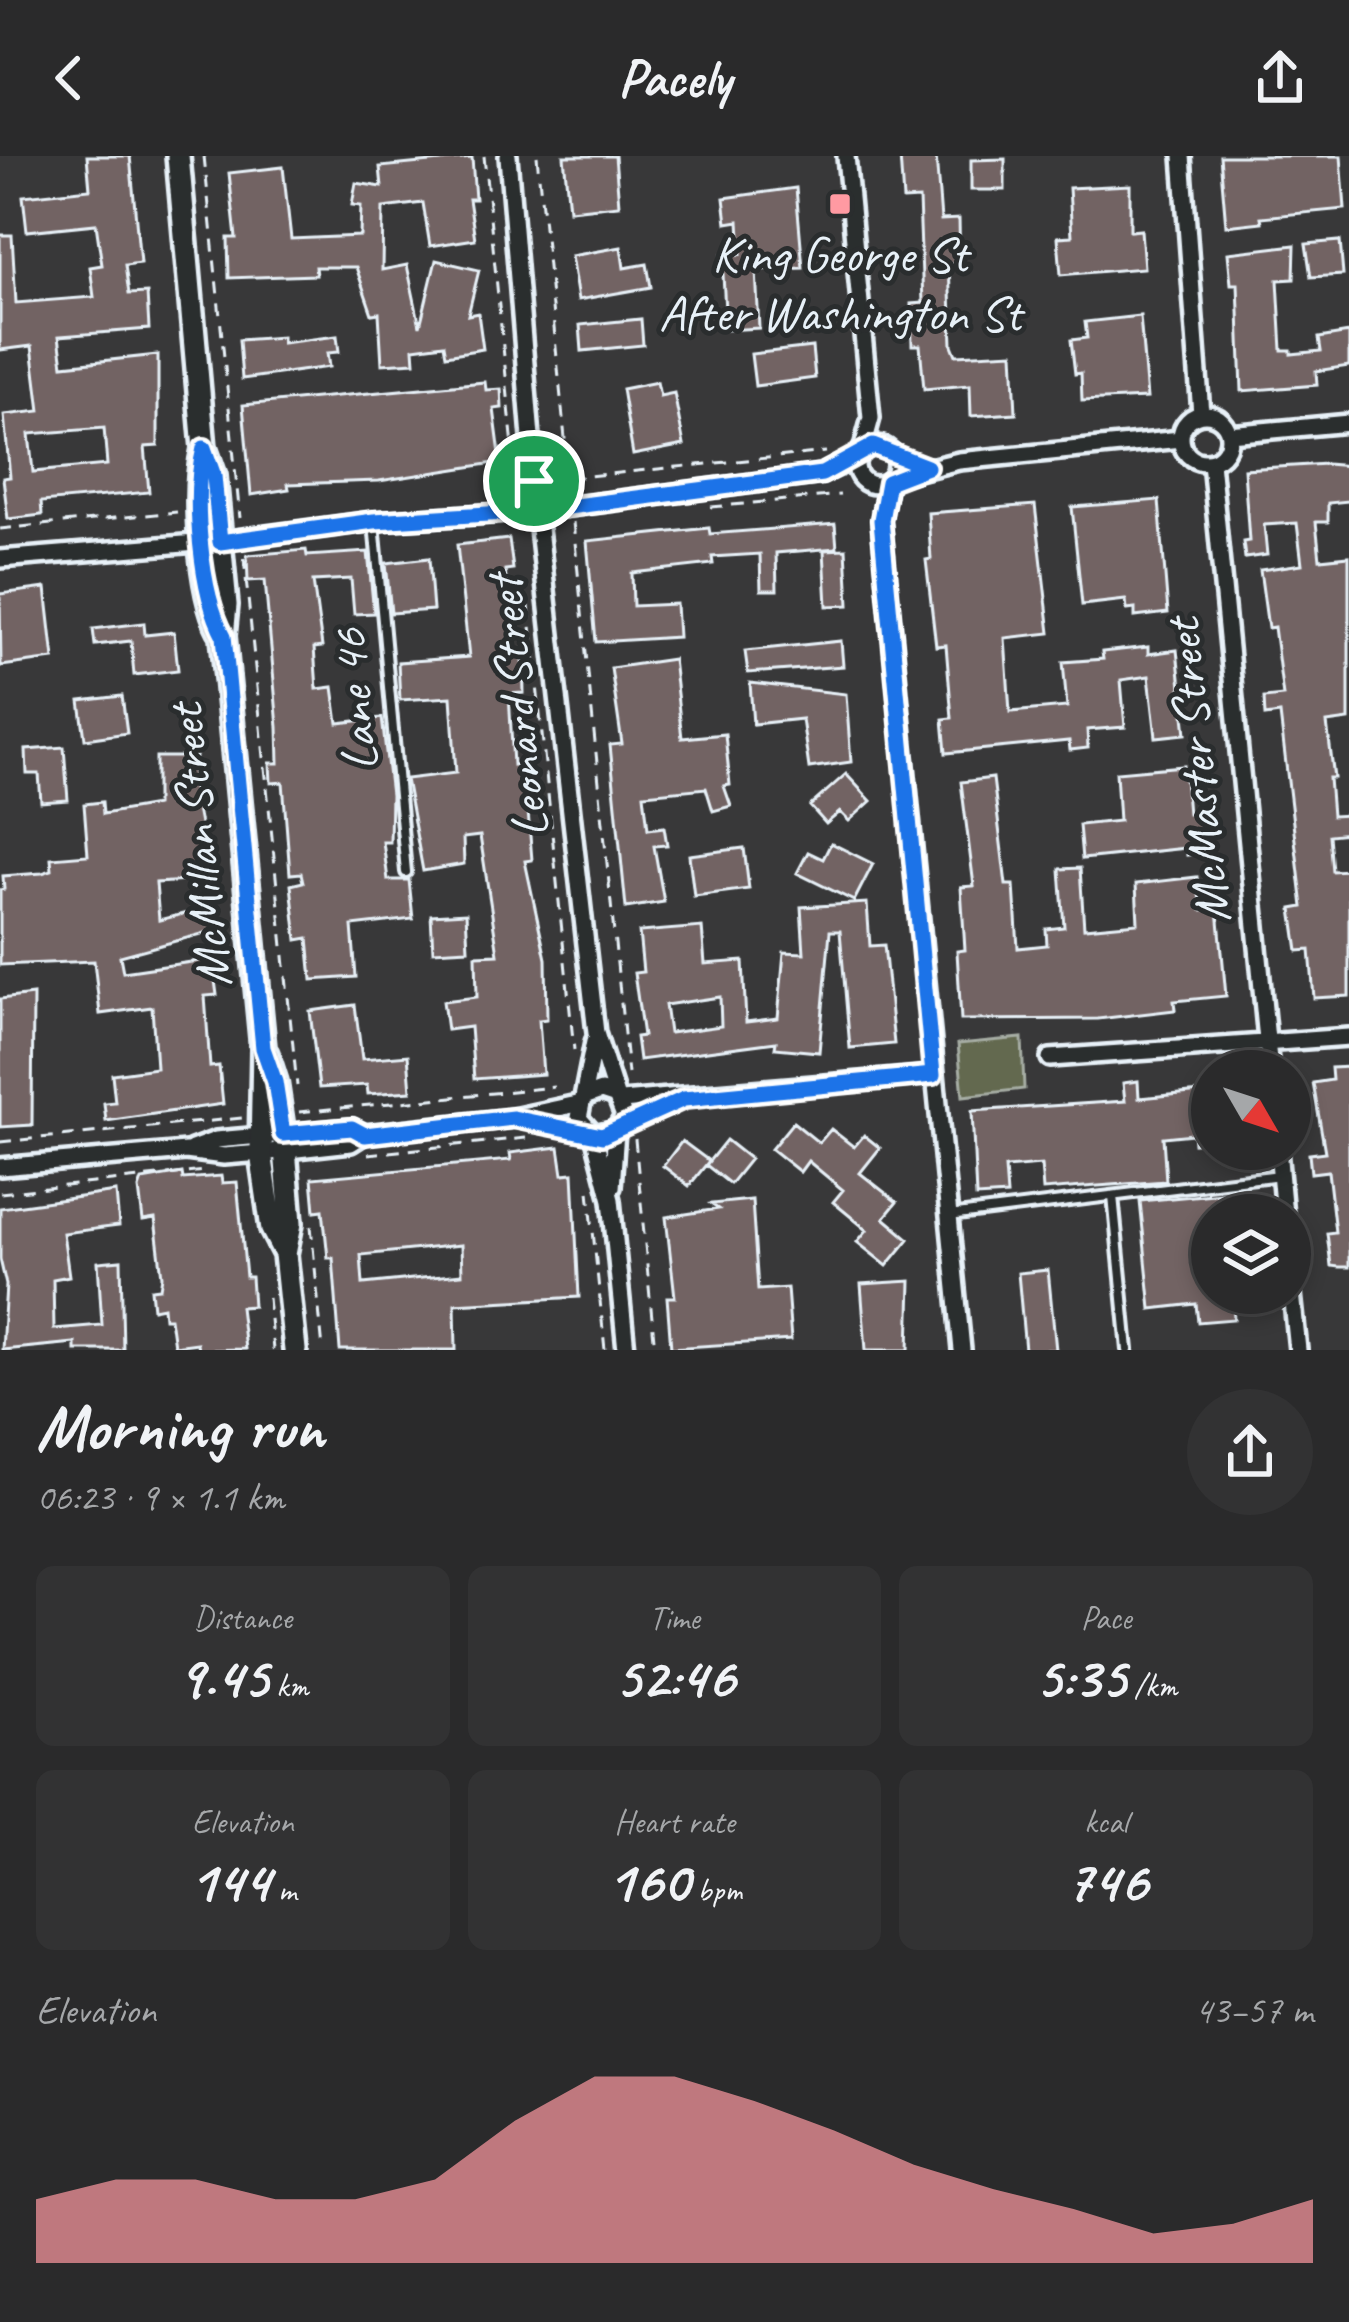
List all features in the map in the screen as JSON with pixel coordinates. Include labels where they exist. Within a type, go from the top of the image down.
[{"type":"main road","name":"McMillan Street","points":[[178,156],[204,448],[214,476],[222,541],[224,636],[263,1048],[275,1082],[273,1144],[290,1223],[285,1254],[295,1350]]},
{"type":"street","name":"Leonard Street","points":[[508,156],[537,511],[596,1034],[584,1100]]},
{"type":"street","points":[[846,156],[871,418],[860,454],[862,479],[881,520]]},
{"type":"street","points":[[1181,156],[1202,414]]},
{"type":"street","points":[[1202,414],[1219,418],[1229,434],[1226,452],[1211,462],[1193,460],[1181,439],[1184,426],[1202,414]]},
{"type":"street","points":[[871,418],[889,450],[890,479],[881,520],[962,1350]]},
{"type":"street","points":[[1229,434],[1349,423]]},
{"type":"street","points":[[822,474],[876,485],[927,467],[1181,439]]},
{"type":"street","points":[[0,560],[222,541],[374,521],[572,507],[822,474],[860,454],[889,450],[927,467]]},
{"type":"street","name":"McMaster Street","points":[[1211,462],[1268,1050]]},
{"type":"street","name":"Leonard Street","points":[[596,1034],[628,1104]]},
{"type":"street","points":[[1050,1058],[1349,1037]]},
{"type":"street","points":[[0,1167],[186,1151],[224,1156],[352,1128],[365,1135],[513,1118],[584,1100],[601,1090],[628,1104],[933,1075]]},
{"type":"street","points":[[584,1100],[580,1118],[591,1133],[611,1200],[626,1350]]},
{"type":"street","points":[[611,1200],[619,1127],[628,1104]]},
{"type":"street","points":[[513,1118],[591,1133],[619,1127]]},
{"type":"street","points":[[1280,1170],[1282,1194]]},
{"type":"street","points":[[1294,1314],[1298,1350]]},
{"type":"lane","name":"Lane 46","points":[[374,521],[406,872]]},
{"type":"lane","points":[[948,1216],[1280,1175]]},
{"type":"lane","points":[[1113,1196],[1128,1350]]},
{"type":"path","points":[[204,156],[222,541],[297,1089]]},
{"type":"path","points":[[484,156],[514,460]]},
{"type":"path","points":[[537,156],[628,1104],[642,1129],[635,1138],[655,1350]]},
{"type":"path","points":[[534,481],[834,452]]},
{"type":"path","points":[[0,529],[190,511]]},
{"type":"path","points":[[528,594],[574,1053]]},
{"type":"path","points":[[309,1208],[323,1350]]},
{"type":"green space","points":[[1022,1038],[1024,1089],[963,1096],[958,1044]]},
{"type":"building","points":[[87,156],[130,156],[140,263],[125,265],[129,294],[147,293],[149,329],[59,336],[63,365],[158,355],[158,446],[145,447],[149,492],[41,502],[42,515],[8,519],[3,478],[10,477],[4,415],[40,411],[32,346],[0,350],[0,235],[12,235],[16,303],[94,297],[90,267],[102,265],[96,224],[27,231],[23,196],[90,189]],"holes":[[[104,428],[107,465],[33,472],[29,434]]]},
{"type":"building","points":[[564,156],[615,156],[619,205],[569,210]]},
{"type":"building","points":[[900,156],[936,156],[941,220],[959,219],[960,264],[949,264],[952,345],[956,355],[1013,352],[1016,413],[971,416],[970,385],[924,389],[920,345],[912,345],[911,304],[923,303],[919,199],[903,200]]},
{"type":"building","points":[[1220,156],[1341,156],[1345,209],[1261,217],[1262,222],[1226,226]]},
{"type":"building","points":[[472,158],[475,199],[469,199],[475,239],[430,246],[423,203],[383,208],[382,270],[407,265],[420,326],[436,260],[479,270],[468,315],[478,313],[483,349],[446,355],[444,344],[414,348],[415,362],[382,364],[379,313],[372,314],[356,267],[315,267],[316,275],[229,278],[228,238],[236,238],[229,173],[283,167],[291,239],[360,236],[361,206],[352,205],[356,183],[382,187],[380,167]]},
{"type":"building","points":[[1005,159],[1005,190],[971,190],[971,160]]},
{"type":"building","points":[[1130,185],[1130,231],[1141,230],[1144,268],[1061,275],[1058,237],[1072,236],[1069,188]]},
{"type":"building","points":[[796,188],[803,268],[756,270],[759,328],[726,330],[722,255],[741,254],[739,221],[727,223],[724,198]]},
{"type":"building","points":[[1340,241],[1343,275],[1311,277],[1306,244]]},
{"type":"building","points":[[1295,245],[1294,279],[1278,280],[1282,350],[1291,350],[1291,354],[1321,351],[1319,338],[1349,333],[1349,366],[1316,371],[1317,385],[1242,391],[1238,284],[1231,284],[1228,253]]},
{"type":"building","points":[[621,247],[624,268],[647,264],[651,287],[578,300],[571,256]]},
{"type":"building","points":[[1140,316],[1147,398],[1082,401],[1081,373],[1075,374],[1071,340],[1087,338],[1085,322]]},
{"type":"building","points":[[641,319],[643,345],[582,351],[580,325]]},
{"type":"building","points":[[337,336],[339,352],[327,353],[329,367],[242,379],[239,340],[282,337],[282,343]]},
{"type":"building","points":[[812,347],[815,378],[755,386],[751,354]]},
{"type":"building","points":[[485,382],[486,390],[501,389],[502,408],[494,409],[501,462],[379,481],[288,484],[289,489],[251,495],[243,405]]},
{"type":"building","points":[[657,382],[660,396],[674,393],[684,445],[633,455],[622,389]]},
{"type":"building","points":[[1349,466],[1349,501],[1328,503],[1328,522],[1316,522],[1320,559],[1349,556],[1349,720],[1327,723],[1334,778],[1329,778],[1332,816],[1349,815],[1349,833],[1329,835],[1332,871],[1349,870],[1349,996],[1314,998],[1310,950],[1298,951],[1292,909],[1303,907],[1280,714],[1265,716],[1264,698],[1283,696],[1260,570],[1302,564],[1297,523],[1264,525],[1267,555],[1245,558],[1243,542],[1249,541],[1244,469]]},
{"type":"building","points":[[1159,500],[1168,613],[1135,617],[1135,609],[1127,610],[1126,600],[1082,605],[1072,507]]},
{"type":"building","points":[[1035,505],[1050,633],[1005,638],[1010,712],[1067,707],[1063,662],[1103,659],[1102,652],[1148,647],[1148,654],[1177,650],[1186,734],[1156,737],[1149,676],[1121,680],[1125,727],[1087,730],[1088,748],[1070,750],[1069,741],[946,753],[943,719],[952,718],[946,645],[936,646],[926,560],[931,559],[928,513]]},
{"type":"building","points":[[835,524],[837,548],[776,553],[777,590],[761,590],[760,554],[712,557],[713,564],[632,573],[633,606],[676,604],[678,637],[596,642],[587,541],[709,528],[710,534]]},
{"type":"building","points":[[509,539],[513,569],[505,570],[514,653],[523,653],[524,693],[509,694],[513,765],[524,763],[532,860],[525,861],[546,959],[547,1019],[539,1020],[543,1074],[474,1079],[470,1027],[447,1030],[443,1001],[477,997],[476,955],[498,954],[480,836],[463,838],[464,864],[423,871],[406,779],[456,773],[451,697],[400,700],[398,662],[469,657],[457,545]]},
{"type":"building","points":[[846,549],[849,605],[827,606],[824,550]]},
{"type":"building","points":[[306,550],[307,556],[368,552],[374,613],[354,614],[351,579],[313,581],[322,647],[314,648],[317,689],[333,687],[338,723],[382,718],[391,795],[390,842],[383,842],[388,880],[409,880],[413,919],[352,926],[356,977],[312,980],[308,938],[297,940],[291,885],[303,882],[301,873],[290,874],[283,782],[271,783],[270,763],[279,763],[278,727],[265,580],[248,581],[247,555]]},
{"type":"building","points":[[429,558],[433,610],[391,613],[386,563]]},
{"type":"building","points":[[46,588],[54,659],[1,666],[0,594]]},
{"type":"building","points":[[144,623],[145,635],[174,632],[178,670],[134,675],[131,641],[95,645],[93,629]]},
{"type":"building","points":[[841,641],[843,666],[748,673],[745,651]]},
{"type":"building","points":[[673,659],[682,738],[725,734],[730,785],[724,786],[731,806],[713,811],[706,788],[644,794],[648,829],[664,827],[667,845],[654,846],[664,902],[626,908],[610,745],[622,744],[611,668]]},
{"type":"building","points":[[750,683],[846,694],[851,762],[809,768],[802,719],[753,724]]},
{"type":"building","points":[[122,696],[127,733],[85,739],[80,701]]},
{"type":"building","points":[[64,747],[68,800],[41,802],[39,774],[27,774],[26,750]]},
{"type":"building","points":[[156,757],[196,757],[192,783],[201,830],[203,880],[156,883],[159,920],[207,908],[213,931],[120,956],[123,972],[212,959],[217,995],[205,996],[210,1067],[219,1066],[223,1104],[106,1121],[104,1103],[115,1102],[112,1074],[156,1068],[152,1007],[100,1014],[94,961],[0,965],[0,890],[4,889],[3,876],[42,873],[52,870],[51,858],[88,855],[84,804],[102,802],[103,814],[156,805]]},
{"type":"building","points":[[1184,766],[1188,814],[1200,813],[1204,853],[1187,855],[1186,848],[1082,859],[1079,825],[1119,821],[1116,772]]},
{"type":"building","points":[[846,774],[871,801],[849,821],[840,812],[826,824],[810,806]]},
{"type":"building","points":[[993,778],[1006,885],[1014,885],[1018,948],[1047,945],[1046,929],[1064,927],[1060,869],[1080,868],[1084,928],[1138,923],[1136,884],[1197,877],[1201,910],[1218,909],[1226,996],[1174,1001],[1175,1010],[1098,1019],[961,1020],[957,951],[965,950],[961,887],[974,886],[961,782]]},
{"type":"building","points":[[831,843],[873,864],[854,901],[797,873],[808,852],[823,859]]},
{"type":"building","points":[[744,848],[749,889],[694,896],[689,855]]},
{"type":"building","points":[[867,903],[870,946],[884,945],[894,1044],[850,1048],[840,931],[830,931],[819,1052],[775,1048],[776,1042],[639,1060],[636,1037],[643,1036],[634,973],[643,972],[639,932],[702,927],[705,964],[743,961],[746,1022],[778,1018],[784,952],[804,953],[801,907]],"holes":[[[720,997],[721,1026],[669,1033],[665,1005]]]},
{"type":"building","points":[[466,913],[468,949],[433,951],[431,915]]},
{"type":"building","points":[[33,995],[32,1125],[0,1127],[0,999]]},
{"type":"building","points":[[355,1005],[362,1059],[408,1055],[411,1091],[368,1094],[367,1085],[319,1088],[310,1011]]},
{"type":"building","points":[[1349,1067],[1349,1267],[1331,1266],[1327,1233],[1335,1232],[1328,1171],[1311,1170],[1311,1154],[1325,1152],[1313,1083],[1332,1080],[1331,1068]]},
{"type":"building","points":[[1138,1081],[1139,1098],[1191,1093],[1191,1134],[1163,1137],[1166,1181],[1043,1190],[1041,1165],[1005,1168],[1007,1195],[976,1197],[972,1111],[1125,1101],[1123,1083]]},
{"type":"building","points":[[793,1122],[819,1143],[831,1129],[854,1147],[864,1135],[880,1148],[860,1173],[897,1202],[884,1218],[909,1239],[887,1266],[857,1242],[867,1230],[833,1202],[843,1190],[808,1161],[800,1172],[771,1149]]},
{"type":"building","points":[[726,1140],[750,1159],[730,1184],[706,1165]]},
{"type":"building","points":[[682,1141],[709,1161],[689,1186],[663,1166]]},
{"type":"building","points":[[559,1147],[563,1174],[573,1173],[579,1297],[455,1304],[456,1350],[340,1350],[333,1258],[328,1258],[323,1210],[315,1211],[312,1178],[511,1160],[510,1153]],"holes":[[[461,1245],[462,1274],[363,1284],[361,1255]]]},
{"type":"building","points":[[182,1173],[183,1179],[221,1176],[222,1183],[237,1182],[253,1306],[240,1307],[245,1349],[198,1350],[197,1343],[174,1346],[170,1318],[164,1318],[163,1307],[153,1309],[151,1289],[160,1288],[162,1276],[155,1219],[143,1221],[139,1189],[142,1180]]},
{"type":"building","points":[[116,1192],[119,1226],[63,1233],[69,1276],[53,1279],[54,1329],[102,1325],[98,1262],[121,1260],[123,1350],[75,1350],[75,1343],[2,1350],[6,1285],[0,1259],[0,1208]]},
{"type":"building","points":[[1191,1196],[1191,1305],[1151,1309],[1140,1201]]},
{"type":"building","points":[[752,1200],[758,1290],[787,1288],[791,1340],[671,1348],[667,1297],[675,1297],[666,1217],[718,1209],[711,1204]]},
{"type":"building","points":[[1048,1270],[1056,1350],[1025,1350],[1018,1273]]},
{"type":"building","points":[[911,1281],[909,1350],[866,1350],[861,1284]]},
{"type":"building","points":[[1197,1314],[1234,1314],[1234,1319],[1198,1322]]},
{"type":"place","name":"King George St After Washington St","points":[[840,204]]},
{"type":"route","points":[[879,445],[927,467],[888,482],[881,520],[933,1075],[684,1099],[602,1136],[513,1118],[365,1135],[352,1128],[283,1134],[275,1082],[263,1048],[224,636],[212,614],[206,571],[198,475],[204,448],[214,476],[220,542],[374,521],[520,512],[517,483],[534,481],[537,511],[822,474],[879,445]]}]
